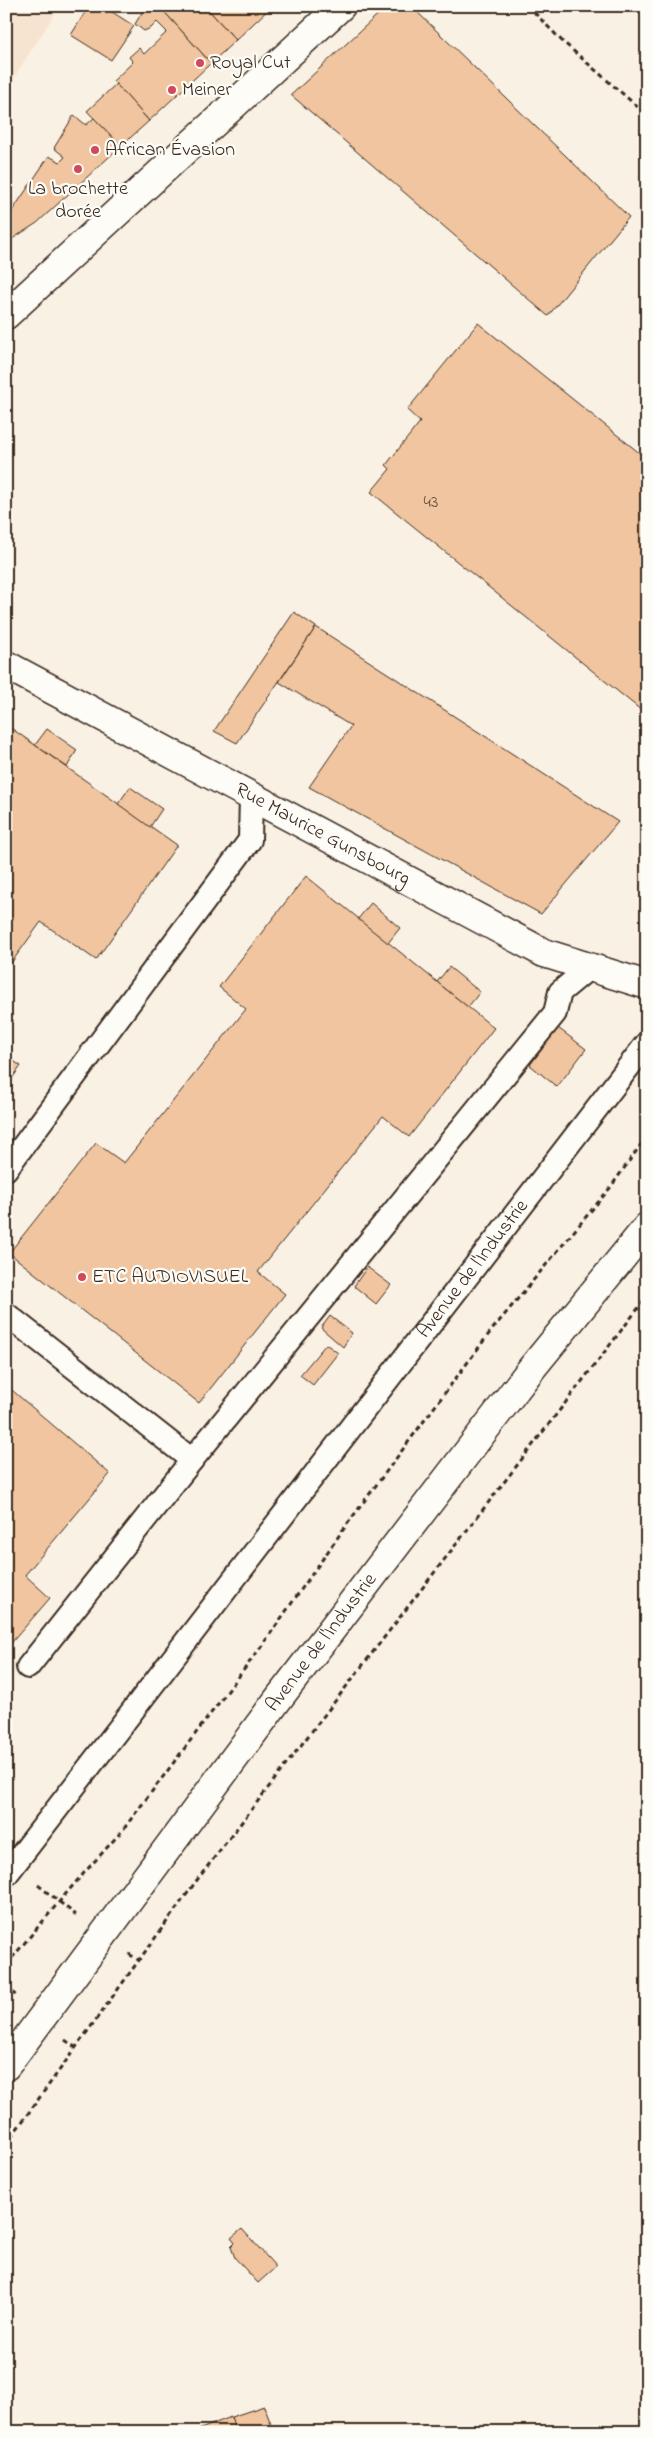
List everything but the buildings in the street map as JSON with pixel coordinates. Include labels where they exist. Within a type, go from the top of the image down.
[{"type":"main road","points":[[6,315],[341,6]]},
{"type":"main road","name":"Rue Maurice Gunsbourg","points":[[6,665],[544,953],[647,985]]},
{"type":"main road","name":"Avenue de l'Industrie","points":[[6,2066],[297,1674],[532,1368],[647,1227]]},
{"type":"lane","points":[[6,1169],[250,840],[252,796]]},
{"type":"lane","points":[[28,1667],[192,1460],[555,1013],[560,992],[590,967]]},
{"type":"lane","name":"Avenue de l'Industrie","points":[[10,1871],[647,1043]]},
{"type":"lane","points":[[6,1314],[192,1460]]},
{"type":"path","points":[[528,6],[562,41],[647,115]]},
{"type":"path","points":[[6,1965],[122,1831],[261,1647],[345,1527],[491,1331],[610,1188],[647,1136]]},
{"type":"path","points":[[6,2144],[203,1872],[647,1297]]},
{"type":"path","points":[[10,1871],[60,1901],[104,1936],[140,1960]]},
{"type":"shaded area","points":[[6,6],[60,6],[6,90]]},
{"type":"place","name":"Royal Cut","points":[[200,63]]},
{"type":"place","name":"Meiner","points":[[172,90]]},
{"type":"place","name":"African Évasion","points":[[95,150]]},
{"type":"place","name":"La brochette dorée","points":[[78,169]]},
{"type":"place","name":"ETC AUDIOVISUEL","points":[[82,1277]]}]
